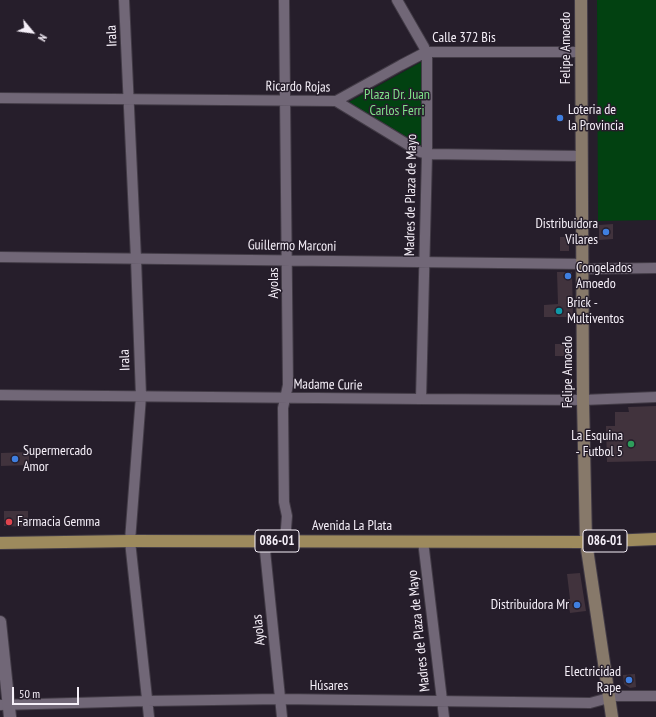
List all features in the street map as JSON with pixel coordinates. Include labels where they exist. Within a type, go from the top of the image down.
[{"type":"main road","name":"Felipe Amoedo","points":[[581,0],[583,400],[586,542],[612,717]]},
{"type":"main road","name":"Avenida La Plata","points":[[0,543],[130,541],[586,542],[656,539]]},
{"type":"street","name":"Irala","points":[[124,0],[141,396],[130,541],[149,717]]},
{"type":"street","name":"Ayolas","points":[[284,0],[288,385],[283,408],[282,430],[284,502],[287,516],[285,541]]},
{"type":"street","name":"Madres de Plaza de Mayo","points":[[397,0],[428,57],[421,399]]},
{"type":"street","name":"Calle 372 Bis","points":[[336,101],[426,52],[581,52]]},
{"type":"street","name":"Ricardo Rojas","points":[[0,98],[336,101],[420,152],[427,154],[582,156]]},
{"type":"street","name":"Guillermo Marconi","points":[[0,257],[424,262],[656,268]]},
{"type":"street","name":"Madame Curie","points":[[0,395],[583,400],[656,397]]},
{"type":"street","name":"Ayolas","points":[[264,541],[282,717]]},
{"type":"street","name":"Madres de Plaza de Mayo","points":[[423,542],[444,717]]},
{"type":"street","points":[[0,622],[6,709]]},
{"type":"street","name":"Húsares","points":[[6,709],[147,701],[280,699],[590,703],[616,696],[656,696]]},
{"type":"green space","points":[[597,0],[656,0],[656,220],[598,221]]},
{"type":"green space","name":"Plaza Dr. Juan Carlos Ferri","points":[[423,61],[422,146],[349,102]]},
{"type":"building","name":"Distribuidora Vilares","points":[[613,224],[613,239],[599,240],[599,225]]},
{"type":"building","points":[[560,237],[569,237],[569,251],[560,251]]},
{"type":"building","points":[[557,272],[572,272],[573,317],[544,317],[544,305],[558,304]]},
{"type":"building","points":[[555,344],[570,344],[570,356],[555,356]]},
{"type":"building","name":"La Esquina - Futbol 5","points":[[656,406],[656,461],[607,462],[606,426],[615,426],[615,412],[629,412],[628,407]]},
{"type":"building","name":"Supermercado Amor","points":[[29,452],[29,465],[1,466],[1,453]]},
{"type":"building","points":[[4,511],[28,511],[28,527],[4,526]]},
{"type":"building","points":[[580,573],[586,611],[570,613],[567,574]]},
{"type":"building","name":"Electricidad Rape","points":[[635,674],[636,687],[630,688],[624,684],[623,675]]},
{"type":"place","name":"Loteria de la Provincia","points":[[560,118]]},
{"type":"place","name":"Distribuidora Vilares","points":[[606,232]]},
{"type":"place","name":"Congelados Amoedo","points":[[568,276]]},
{"type":"place","name":"Brick - Multiventos","points":[[559,311]]},
{"type":"place","name":"La Esquina - Futbol 5","points":[[631,444]]},
{"type":"place","name":"Supermercado Amor","points":[[15,459]]},
{"type":"place","name":"Farmacia Gemma","points":[[9,522]]},
{"type":"place","name":"Distribuidora Mr","points":[[577,605]]},
{"type":"place","name":"Electricidad Rape","points":[[629,680]]}]
